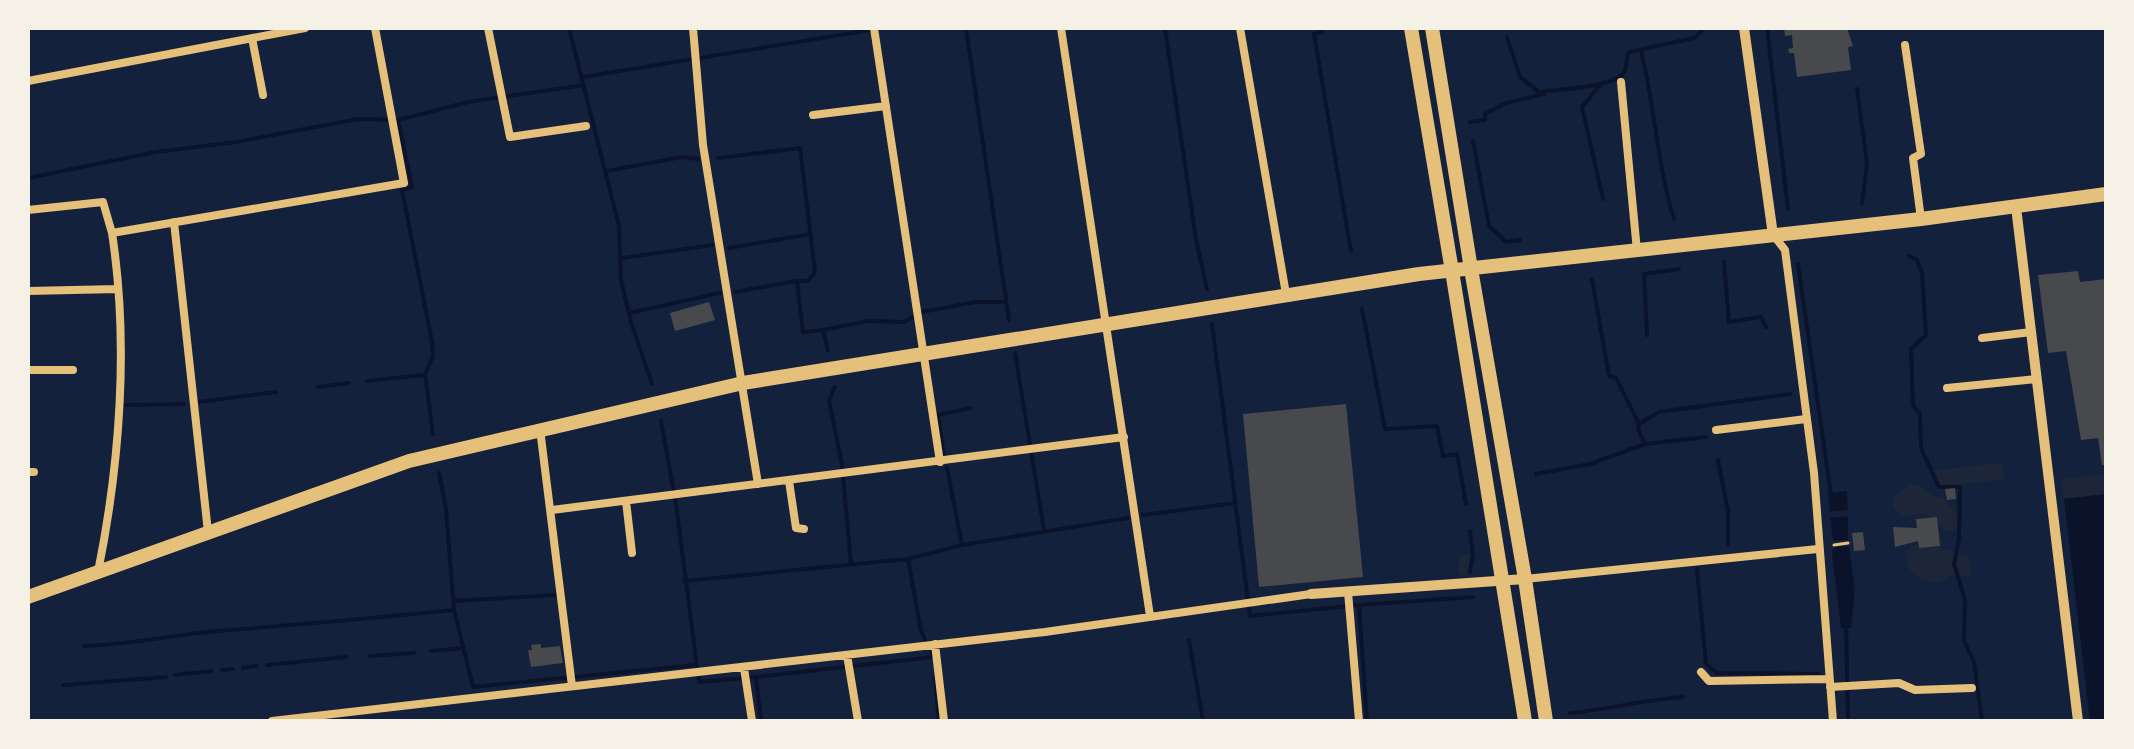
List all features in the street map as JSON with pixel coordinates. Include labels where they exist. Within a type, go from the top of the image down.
[{"type":"main road","points":[[1411,28],[1525,721]]},
{"type":"main road","points":[[1432,28],[1546,721]]},
{"type":"main road","points":[[28,597],[409,461],[743,383],[1286,294],[1452,271],[1921,219],[2106,194]]},
{"type":"street","points":[[28,81],[305,28]]},
{"type":"street","points":[[112,233],[404,183],[375,28]]},
{"type":"street","points":[[488,28],[510,137],[586,126]]},
{"type":"street","points":[[693,28],[703,145],[758,484]]},
{"type":"street","points":[[1061,28],[1150,616]]},
{"type":"street","points":[[1240,28],[1286,294]]},
{"type":"street","points":[[1744,28],[1773,235],[1785,250],[1806,419],[1833,721]]},
{"type":"street","points":[[874,30],[940,462]]},
{"type":"street","points":[[252,38],[263,95]]},
{"type":"street","points":[[1905,45],[1921,154],[1913,158],[1921,219]]},
{"type":"street","points":[[1621,82],[1637,251]]},
{"type":"street","points":[[813,115],[886,106]]},
{"type":"street","points":[[28,210],[103,202],[112,233],[118,289],[118,402],[111,509],[98,572]]},
{"type":"street","points":[[2016,207],[2078,721]]},
{"type":"street","points":[[174,222],[208,532]]},
{"type":"street","points":[[28,291],[118,289]]},
{"type":"street","points":[[1982,338],[2031,332]]},
{"type":"street","points":[[28,370],[73,370]]},
{"type":"street","points":[[1947,388],[2037,379]]},
{"type":"street","points":[[1716,430],[1806,419]]},
{"type":"street","points":[[540,428],[572,681]]},
{"type":"street","points":[[552,510],[1124,437]]},
{"type":"street","points":[[789,481],[796,528],[804,529]]},
{"type":"street","points":[[626,501],[632,553]]},
{"type":"street","points":[[272,721],[572,681],[696,673],[745,675],[848,663],[930,645],[1253,600],[1311,594],[1349,596],[1818,549]]},
{"type":"street","points":[[1349,596],[1359,721]]},
{"type":"street","points":[[930,645],[944,721]]},
{"type":"street","points":[[848,663],[858,721]]},
{"type":"street","points":[[1701,672],[1709,681],[1830,683],[1840,686],[1899,683],[1915,690],[1972,688]]},
{"type":"street","points":[[745,675],[752,721]]},
{"type":"path","points":[[1834,545],[1848,543]]},
{"type":"shaded area","points":[[1996,463],[2003,466],[2004,480],[1940,486],[1930,471]]},
{"type":"shaded area","points":[[2106,474],[2106,494],[2064,499],[2061,479]]},
{"type":"shaded area","points":[[1909,485],[1920,485],[1935,498],[1943,496],[1961,521],[1956,530],[1947,532],[1926,514],[1902,516],[1892,508],[1894,496]]},
{"type":"shaded area","points":[[1847,491],[1848,510],[1830,512],[1828,493]]},
{"type":"shaded area","points":[[2106,494],[2106,721],[2090,721],[2064,499]]},
{"type":"shaded area","points":[[1848,516],[1848,540],[1833,541],[1830,518]]},
{"type":"shaded area","points":[[1925,543],[1969,557],[1972,576],[1952,575],[1938,583],[1915,575],[1908,566],[1905,553],[1912,546]]},
{"type":"shaded area","points":[[1849,546],[1855,590],[1851,628],[1841,628],[1832,553],[1834,547]]},
{"type":"shaded area","points":[[1474,553],[1472,574],[1459,575],[1459,555]]},
{"type":"building","points":[[1784,28],[1847,28],[1853,46],[1848,47],[1851,70],[1797,77],[1794,53],[1789,53],[1788,49],[1793,48],[1792,35],[1785,36]]},
{"type":"building","points":[[2078,271],[2080,282],[2106,279],[2106,465],[2102,465],[2098,438],[2081,440],[2066,351],[2048,353],[2038,275]]},
{"type":"building","points":[[709,302],[715,320],[675,331],[670,313]]},
{"type":"building","points":[[1346,404],[1363,577],[1259,587],[1243,414]]},
{"type":"building","points":[[1955,488],[1956,499],[1947,500],[1945,489]]},
{"type":"building","points":[[1937,517],[1940,546],[1919,548],[1918,541],[1895,547],[1893,527],[1917,528],[1916,519]]},
{"type":"building","points":[[1863,532],[1865,550],[1854,551],[1852,533]]},
{"type":"building","points":[[541,644],[541,648],[560,646],[563,663],[531,667],[528,650],[532,650],[531,645]]},
{"type":"waterway","points":[[569,28],[619,226],[621,280],[631,322],[652,384]]},
{"type":"waterway","points":[[583,77],[883,28]]},
{"type":"waterway","points":[[966,28],[1009,320]]},
{"type":"waterway","points":[[1165,28],[1196,240],[1207,289]]},
{"type":"waterway","points":[[1322,28],[1322,32],[1314,34],[1351,251]]},
{"type":"waterway","points":[[1470,122],[1485,120],[1485,114],[1506,103],[1544,94],[1538,92],[1610,81],[1625,71],[1629,52],[1694,38],[1705,28]]},
{"type":"waterway","points":[[1767,28],[1788,209]]},
{"type":"waterway","points":[[1507,37],[1520,77],[1538,91]]},
{"type":"waterway","points":[[1641,51],[1674,219]]},
{"type":"waterway","points":[[1601,84],[1582,107],[1603,199]]},
{"type":"waterway","points":[[28,178],[156,152],[236,142],[358,119],[398,120],[468,102],[584,85]]},
{"type":"waterway","points":[[1857,89],[1867,164],[1862,203]]},
{"type":"waterway","points":[[398,120],[412,187],[402,190],[432,342],[433,356],[425,374],[433,434]]},
{"type":"waterway","points":[[1473,141],[1489,226],[1506,242],[1520,240]]},
{"type":"waterway","points":[[718,158],[800,148],[815,272],[808,281],[797,281],[803,332],[823,330],[828,350]]},
{"type":"waterway","points":[[607,171],[682,157],[698,159]]},
{"type":"waterway","points":[[729,248],[811,234]]},
{"type":"waterway","points":[[623,258],[712,245]]},
{"type":"waterway","points":[[1909,256],[1917,260],[1922,273],[1926,335],[1911,349],[1913,405],[1920,414],[1921,448],[1939,487],[1960,487],[1959,539],[1954,564],[1965,600],[1964,641],[1974,662],[1982,721]]},
{"type":"waterway","points":[[1724,262],[1729,322],[1761,317],[1766,327]]},
{"type":"waterway","points":[[1798,264],[1831,495]]},
{"type":"waterway","points":[[1647,335],[1644,274],[1679,269]]},
{"type":"waterway","points":[[1592,280],[1609,376],[1616,378],[1639,424]]},
{"type":"waterway","points":[[735,292],[796,281]]},
{"type":"waterway","points":[[629,313],[720,293]]},
{"type":"waterway","points":[[922,312],[975,302],[1006,302]]},
{"type":"waterway","points":[[1362,309],[1385,429],[1437,426],[1443,456],[1457,454],[1466,504]]},
{"type":"waterway","points":[[823,330],[868,321],[904,322],[913,317]]},
{"type":"waterway","points":[[1212,324],[1250,616],[1359,605],[1367,721]]},
{"type":"waterway","points":[[1015,353],[1044,530]]},
{"type":"waterway","points":[[367,381],[424,375]]},
{"type":"waterway","points":[[318,387],[349,383]]},
{"type":"waterway","points":[[835,387],[829,400],[842,465],[851,564]]},
{"type":"waterway","points":[[199,402],[276,392]]},
{"type":"waterway","points":[[1645,444],[1639,424],[1659,412],[1790,394]]},
{"type":"waterway","points":[[124,405],[184,404]]},
{"type":"waterway","points":[[944,457],[938,415],[970,408]]},
{"type":"waterway","points":[[661,421],[676,504],[699,682],[756,677],[761,721]]},
{"type":"waterway","points":[[1536,474],[1590,464],[1645,444],[1706,437]]},
{"type":"waterway","points":[[1718,460],[1728,511],[1728,544]]},
{"type":"waterway","points":[[947,468],[962,545]]},
{"type":"waterway","points":[[439,473],[446,509],[454,610],[473,687],[695,665]]},
{"type":"waterway","points":[[1143,515],[1235,503]]},
{"type":"waterway","points":[[684,581],[908,559],[962,545],[1128,518]]},
{"type":"waterway","points":[[1470,531],[1473,553],[1470,572]]},
{"type":"waterway","points":[[908,559],[921,631],[933,656]]},
{"type":"waterway","points":[[1697,569],[1706,664],[1717,673],[1818,674]]},
{"type":"waterway","points":[[453,601],[555,595]]},
{"type":"waterway","points":[[1359,605],[1473,597]]},
{"type":"waterway","points":[[84,646],[454,610]]},
{"type":"waterway","points":[[1846,624],[1848,721]]},
{"type":"waterway","points":[[1189,640],[1203,721]]},
{"type":"waterway","points":[[431,651],[464,648]]},
{"type":"waterway","points":[[370,656],[414,653]]},
{"type":"waterway","points":[[267,665],[346,657]]},
{"type":"waterway","points":[[756,677],[933,657]]},
{"type":"waterway","points":[[243,668],[256,666]]},
{"type":"waterway","points":[[222,670],[232,669]]},
{"type":"waterway","points":[[175,675],[211,671]]},
{"type":"waterway","points":[[64,685],[166,677]]},
{"type":"waterway","points":[[935,677],[939,721]]},
{"type":"waterway","points":[[1570,713],[1683,697]]}]
